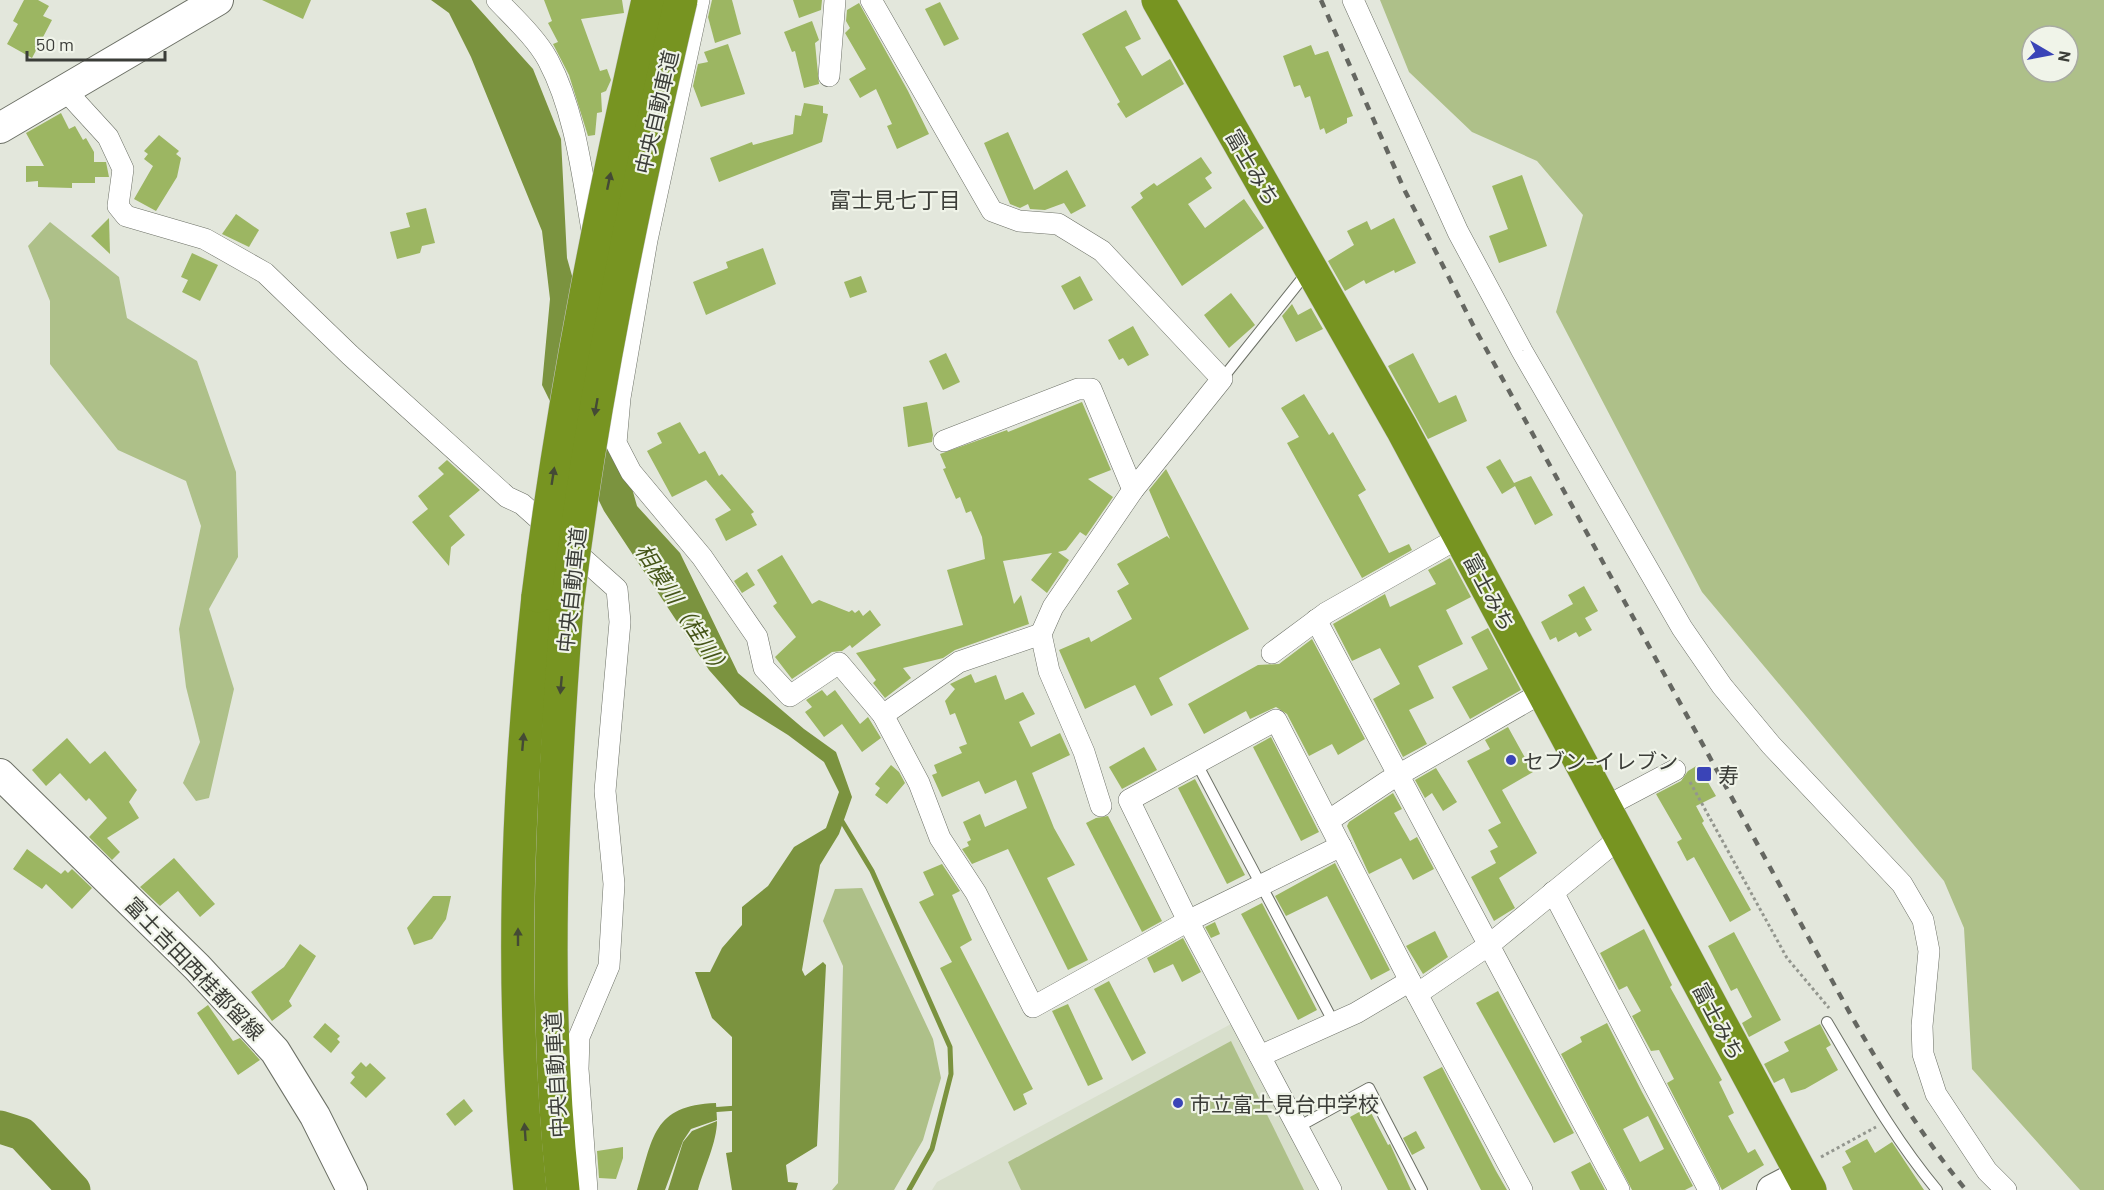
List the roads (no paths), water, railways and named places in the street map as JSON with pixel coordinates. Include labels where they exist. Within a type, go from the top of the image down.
[{"type":"highway","name":"中央自動車道","points":[[563,1190],[554,1077],[551,870],[556,746],[552,601],[553,479],[599,224],[648,0]]},
{"type":"highway","name":"中央自動車道","points":[[530,1190],[518,983],[518,862],[522,761],[552,601],[578,522],[609,335],[681,0]]},
{"type":"highway","name":"富士みち","points":[[1158,0],[1402,429],[1803,1178]]},
{"type":"main road","points":[[0,128],[218,0]]},
{"type":"main road","name":"富士吉田西桂都留線","points":[[0,774],[181,952],[275,1052],[315,1116],[352,1190]]},
{"type":"main road","points":[[1772,1190],[1803,1178]]},
{"type":"street","points":[[497,0],[547,59],[564,99],[581,165],[620,398]]},
{"type":"street","points":[[699,0],[647,240],[620,398],[616,443],[631,472],[702,557],[757,636],[764,668],[790,696],[839,663],[883,715],[920,783],[940,838],[976,893],[1033,1007],[1188,921],[1341,846]]},
{"type":"street","points":[[829,76],[835,0]]},
{"type":"street","points":[[871,0],[992,212],[1019,221],[1058,224],[1102,251],[1222,380],[1133,490],[1053,607],[1041,634],[1049,671],[1084,752],[1101,806]]},
{"type":"street","points":[[1353,0],[1458,232],[1522,351],[1682,628],[1722,686],[1771,745],[1902,884],[1923,920],[1929,951],[1922,1026],[1923,1054],[1936,1094],[1987,1171],[2006,1190]]},
{"type":"street","points":[[65,90],[108,137],[123,169],[118,206],[126,216],[205,239],[265,273],[350,356],[507,497],[522,504],[617,589],[620,622],[605,790],[614,884],[609,966],[579,1037],[578,1069],[587,1190]]},
{"type":"street","points":[[944,441],[1078,389],[1091,389],[1133,490]]},
{"type":"street","points":[[1272,653],[1316,620],[1460,537]]},
{"type":"street","points":[[1316,620],[1400,774],[1619,1190]]},
{"type":"street","points":[[883,715],[959,662],[1041,634]]},
{"type":"street","points":[[1328,821],[1400,774],[1543,692]]},
{"type":"street","points":[[1331,1190],[1188,921],[1129,800],[1276,720],[1414,988],[1522,1190]]},
{"type":"street","points":[[1605,807],[1675,770]]},
{"type":"street","points":[[1260,1056],[1414,988],[1489,945],[1621,837]]},
{"type":"street","points":[[1553,892],[1709,1190]]},
{"type":"lane","points":[[1222,380],[1311,268]]},
{"type":"lane","points":[[1196,762],[1334,1023]]},
{"type":"lane","points":[[1827,1022],[1922,1172],[1937,1190]]},
{"type":"lane","points":[[1298,1127],[1369,1088],[1422,1190]]},
{"type":"water","name":"相模川（桂川）","points":[[431,0],[471,0],[533,69],[561,139],[567,258],[637,506],[680,553],[738,673],[804,729],[836,752],[852,797],[839,834],[820,865],[802,970],[805,976],[823,962],[826,965],[817,1146],[786,1165],[788,1182],[798,1183],[796,1190],[732,1190],[726,1153],[732,1152],[732,1037],[712,1018],[695,972],[710,972],[722,948],[742,925],[742,907],[768,886],[794,847],[826,828],[839,792],[824,762],[788,735],[740,705],[709,670],[604,511],[542,385],[550,299],[542,231],[471,57],[449,13]]},
{"type":"water","points":[[716,1103],[717,1120],[691,1129],[683,1141],[665,1190],[637,1190],[652,1141],[667,1118],[679,1110],[695,1105]]},
{"type":"water","points":[[717,1121],[713,1146],[698,1190],[668,1190],[683,1142],[692,1131]]},
{"type":"waterway","points":[[840,818],[872,871],[950,1047],[951,1074],[932,1149],[909,1190]]},
{"type":"waterway","points":[[710,1110],[737,1108]]},
{"type":"waterway","points":[[0,1127],[22,1134],[74,1190]]},
{"type":"railway","points":[[1321,0],[1404,189],[1473,325],[1852,1017],[1919,1128],[1966,1190]]},
{"type":"place","name":"セブン-イレブン","points":[[1511,760]]},
{"type":"place","name":"寿","points":[[1704,774]]},
{"type":"place","name":"市立富士見台中学校","points":[[1178,1103]]},
{"type":"district","name":"富士見七丁目","points":[[895,199]]}]
